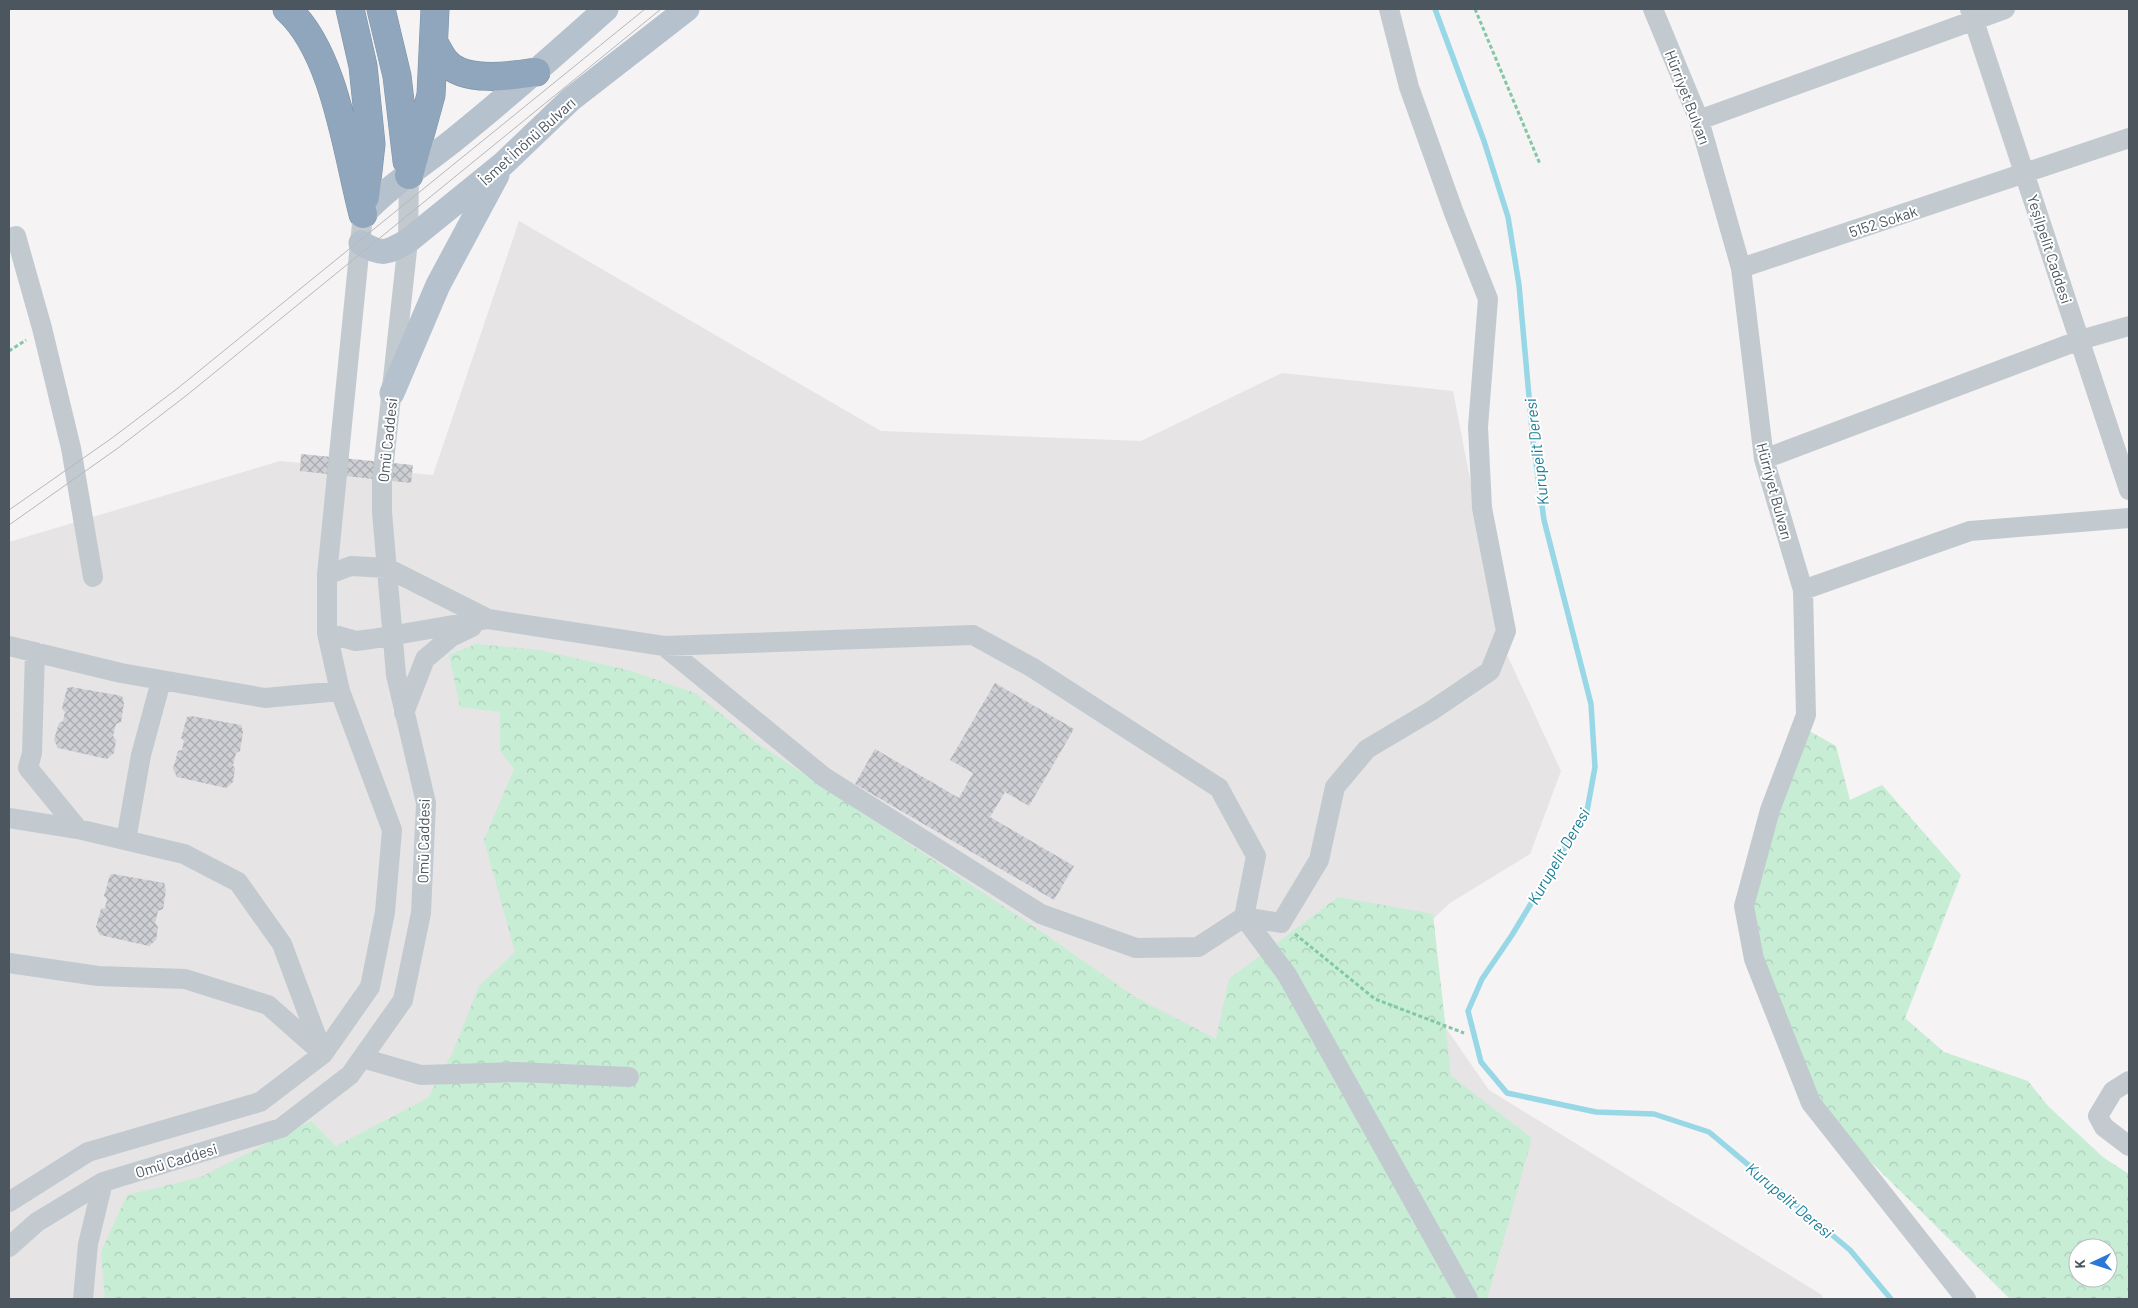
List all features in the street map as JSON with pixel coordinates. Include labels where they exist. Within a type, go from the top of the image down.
[{"type":"highway","points":[[287,9],[296,17],[321,60],[341,119],[363,214]]},
{"type":"highway","points":[[350,9],[363,66],[371,144],[363,214]]},
{"type":"highway","points":[[381,9],[397,76],[409,175]]},
{"type":"highway","points":[[409,175],[431,95],[435,9]]},
{"type":"highway","points":[[434,43],[447,64],[466,73],[486,76],[536,72]]},
{"type":"main road","points":[[363,214],[383,192],[409,175],[536,72],[606,9]]},
{"type":"main road","name":"İsmet İnönü Bulvarı","points":[[361,243],[376,252],[392,250],[408,241],[503,164],[570,100],[687,9]]},
{"type":"main road","points":[[392,393],[438,286],[503,164]]},
{"type":"street","points":[[664,646],[824,777],[1041,914],[1136,948],[1198,947],[1244,918],[1281,923],[1319,860],[1335,787],[1367,749],[1431,711],[1490,671],[1506,631],[1482,508],[1478,427],[1488,299],[1454,213],[1409,86],[1389,9]]},
{"type":"street","name":"Hürriyet Bulvarı","points":[[1653,9],[1699,120],[1741,268],[1764,459],[1803,590],[1806,715],[1770,810],[1744,906],[1754,959],[1811,1103],[1966,1299]]},
{"type":"street","points":[[1699,120],[1972,14],[2006,9]]},
{"type":"street","name":"Yeşilpelit Caddesi","points":[[1972,14],[2129,490]]},
{"type":"street","name":"5152 Sokak","points":[[1741,268],[2129,138]]},
{"type":"street","name":"Omü Caddesi","points":[[9,1247],[37,1222],[103,1182],[281,1128],[350,1075],[403,1000],[421,913],[426,802],[396,676],[382,512],[382,480],[408,241],[409,175]]},
{"type":"street","name":"Omü Caddesi","points":[[9,1202],[88,1152],[260,1102],[323,1054],[370,988],[386,912],[392,830],[340,691],[327,633],[327,575],[363,214]]},
{"type":"street","points":[[9,238],[16,236],[42,328],[71,448],[94,577]]},
{"type":"street","points":[[1764,459],[2080,340],[2129,326]]},
{"type":"street","points":[[1803,590],[1970,531],[2129,518]]},
{"type":"street","points":[[327,575],[351,566],[387,568],[488,619],[664,646],[973,635],[1032,668],[1219,788],[1256,856],[1244,918],[1287,975],[1468,1299]]},
{"type":"street","points":[[327,633],[356,641],[488,619]]},
{"type":"street","points":[[404,713],[425,659],[451,637],[488,619]]},
{"type":"street","points":[[9,646],[161,681],[265,698],[340,691]]},
{"type":"street","points":[[35,652],[32,754],[28,768],[78,829]]},
{"type":"street","points":[[126,840],[141,755],[161,681]]},
{"type":"street","points":[[9,818],[78,829],[184,854],[238,882],[282,944],[323,1054]]},
{"type":"street","points":[[9,963],[98,976],[185,979],[268,1005],[323,1054]]},
{"type":"street","points":[[362,1058],[421,1075],[517,1072],[629,1077]]},
{"type":"street","points":[[2129,1081],[2113,1091],[2098,1116],[2104,1127],[2129,1146]]},
{"type":"street","points":[[83,1299],[88,1244],[103,1182]]},
{"type":"path","points":[[1475,9],[1540,164]]},
{"type":"path","points":[[1281,923],[1375,999],[1464,1033]]},
{"type":"shaded area","points":[[519,221],[881,431],[1141,441],[1282,373],[1453,391],[1502,644],[1561,771],[1530,854],[1450,903],[1395,955],[1489,1090],[1822,1295],[1823,1299],[9,1299],[9,542],[280,461],[433,475]]},
{"type":"green space","points":[[476,644],[539,650],[628,670],[695,693],[757,743],[1039,930],[1135,997],[1216,1039],[1229,979],[1338,897],[1433,914],[1451,1076],[1532,1138],[1487,1299],[105,1299],[101,1252],[127,1195],[201,1177],[311,1121],[336,1146],[428,1098],[453,1052],[479,986],[515,952],[484,840],[514,769],[500,751],[500,712],[460,707],[449,655]]},
{"type":"green space","points":[[1802,727],[1836,746],[1850,800],[1882,785],[1961,875],[1905,1018],[1944,1052],[2028,1081],[2048,1106],[2104,1158],[2129,1174],[2129,1299],[2010,1299],[1811,1103],[1744,906]]},
{"type":"building","points":[[301,454],[413,465],[411,483],[300,471]]},
{"type":"building","points":[[995,683],[1074,729],[1029,806],[1005,792],[990,817],[1074,866],[1054,900],[855,784],[875,749],[959,798],[973,773],[950,760]]},
{"type":"building","points":[[71,687],[122,696],[124,703],[121,722],[116,724],[113,736],[116,740],[114,753],[107,759],[58,748],[54,740],[59,723],[63,721],[65,712],[62,709],[67,688]]},
{"type":"building","points":[[191,716],[241,725],[243,732],[240,751],[236,753],[233,765],[235,769],[233,782],[226,788],[177,777],[173,769],[178,751],[182,750],[184,741],[181,738],[187,717]]},
{"type":"building","points":[[110,875],[164,883],[166,890],[163,909],[158,911],[155,923],[158,927],[156,940],[149,946],[100,935],[96,927],[101,909],[105,908],[107,899],[104,896]]},
{"type":"waterway","name":"Kurupelit Deresi","points":[[1435,9],[1484,141],[1508,217],[1519,285],[1533,441],[1544,520],[1591,704],[1595,767],[1587,811],[1512,935],[1482,979],[1468,1011],[1481,1062],[1507,1093],[1596,1112],[1654,1114],[1709,1132],[1850,1250],[1891,1299]]},
{"type":"tram line","points":[[9,510],[112,438],[178,388],[645,9]]},
{"type":"tram line","points":[[9,525],[118,448],[187,395],[661,9]]}]
